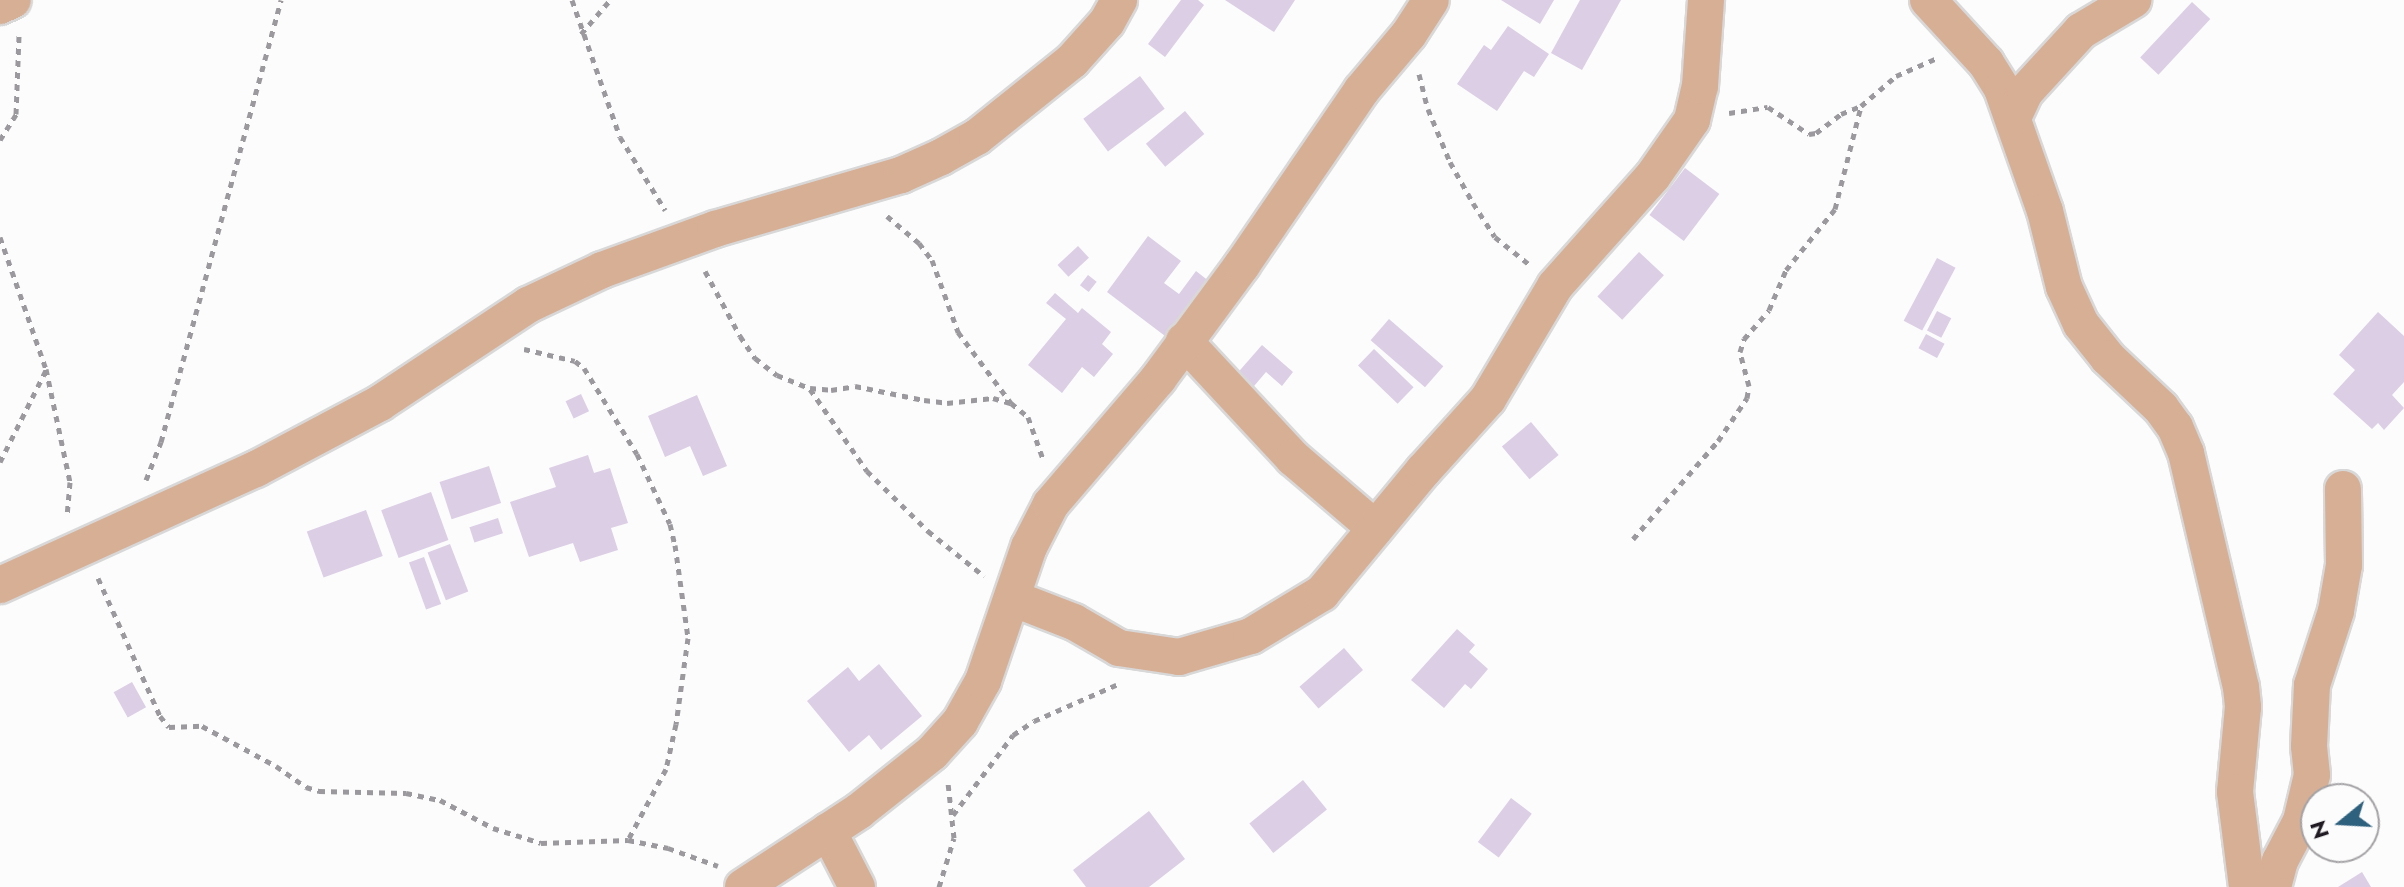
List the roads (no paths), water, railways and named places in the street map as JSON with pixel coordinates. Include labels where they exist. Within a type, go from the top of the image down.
[{"type":"street","points":[[0,585],[256,469],[380,403],[528,305],[602,270],[685,239],[901,175],[977,137],[1072,61],[1107,22],[1119,0]]},
{"type":"street","points":[[753,882],[828,831],[932,753],[960,722],[983,681],[1029,547],[1056,498],[1158,379],[1242,265],[1361,91],[1409,34],[1431,0]]},
{"type":"street","points":[[1012,598],[1074,622],[1119,648],[1179,657],[1251,636],[1322,593],[1488,399],[1555,286],[1653,176],[1692,120],[1700,86],[1706,0]]},
{"type":"street","points":[[1928,0],[1968,44],[2002,89],[2045,211],[2064,287],[2081,324],[2108,358],[2161,408],[2175,427],[2186,453],[2241,687],[2243,707],[2235,792],[2247,887]]},
{"type":"street","points":[[2013,118],[2025,92],[2081,31],[2133,0]]},
{"type":"street","points":[[1184,341],[1293,458],[1375,528]]},
{"type":"street","points":[[2273,887],[2280,861],[2301,821],[2312,775],[2309,746],[2312,685],[2336,611],[2341,580],[2343,489]]},
{"type":"street","points":[[828,831],[857,887]]}]
